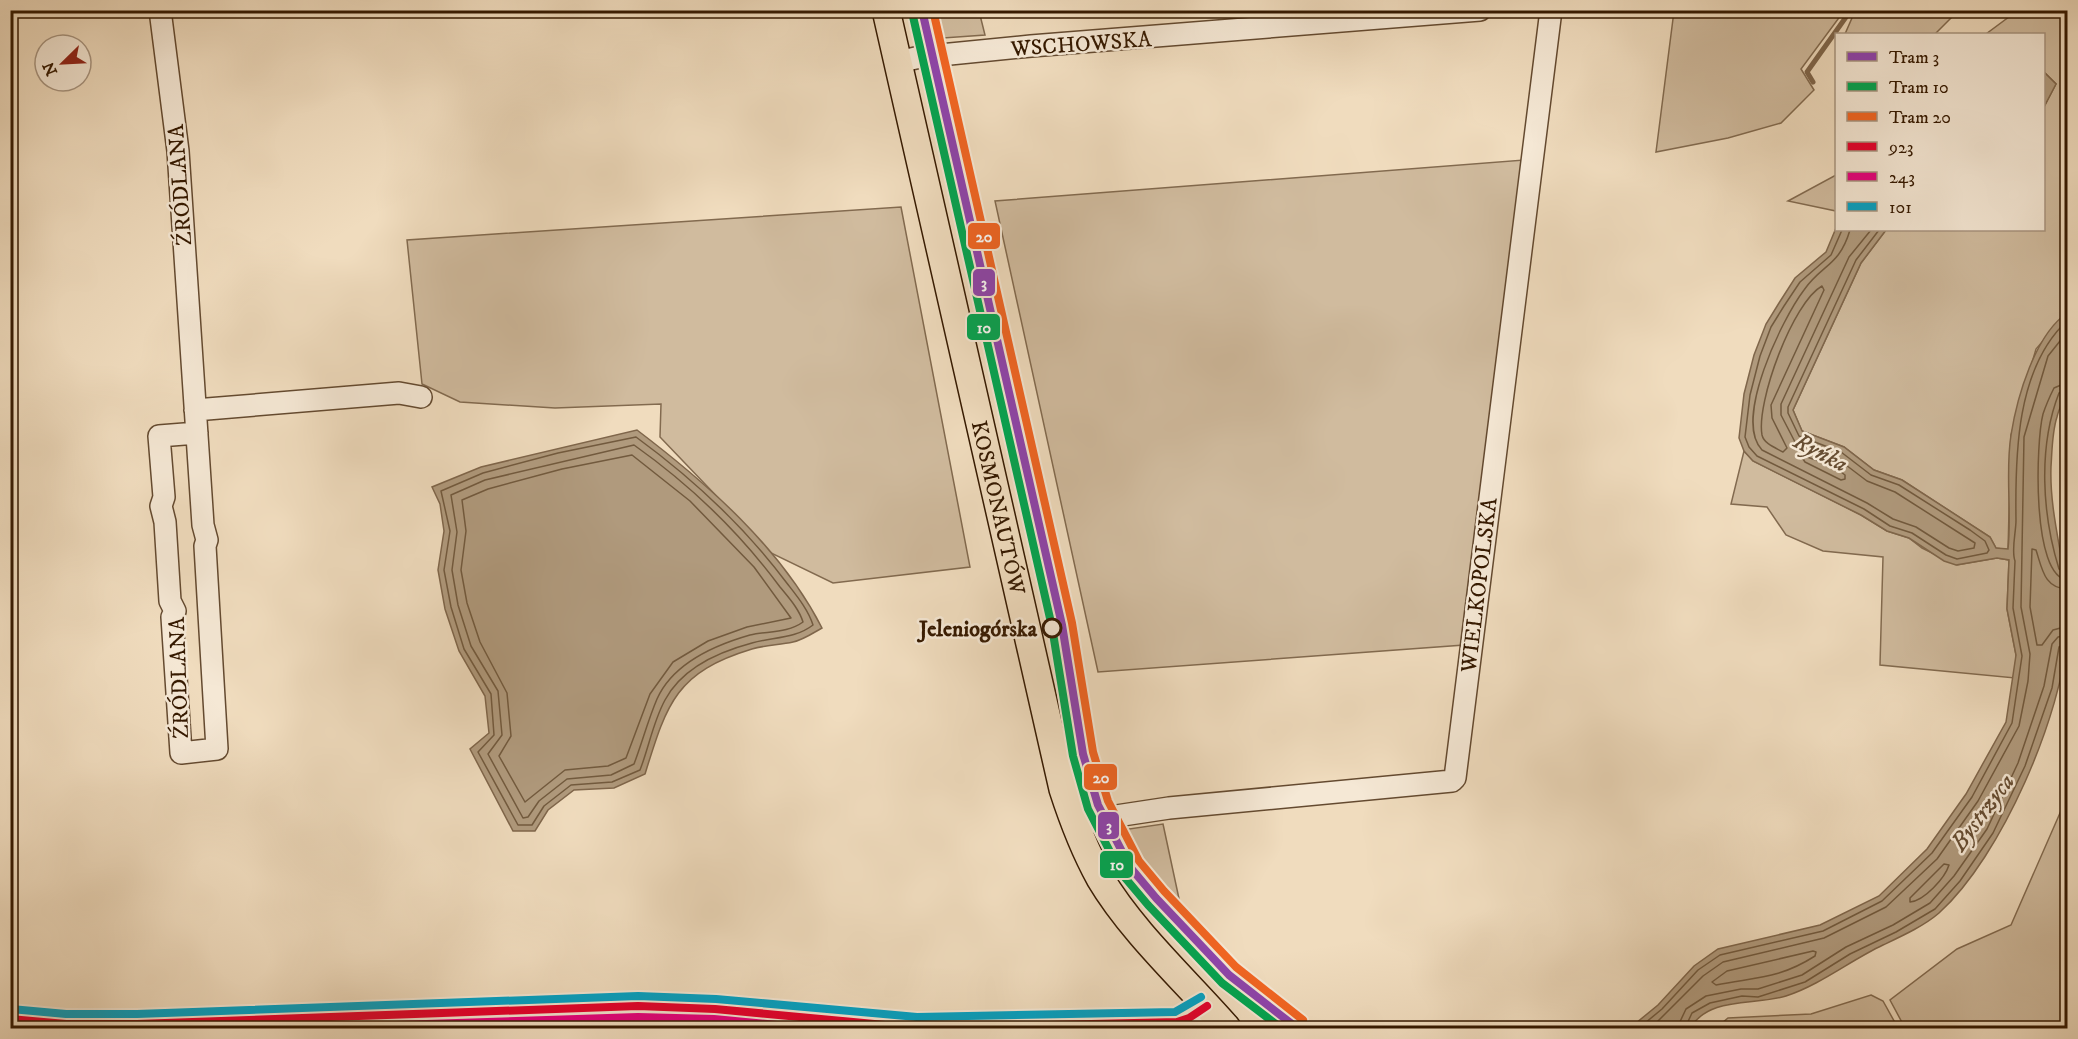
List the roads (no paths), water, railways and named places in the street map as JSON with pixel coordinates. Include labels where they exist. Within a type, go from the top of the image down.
[{"type":"main road","name":"KOSMONAUTÓW","points":[[886,10],[1063,789],[1076,828],[1101,880],[1121,908],[1227,1029]]},
{"type":"street","name":"ŹRÓDLANA","points":[[160,10],[178,151],[195,410],[197,433],[203,525],[207,540],[205,546],[217,749],[181,753],[172,617],[175,611],[170,601],[165,522],[160,506],[164,497],[159,436],[197,433]]},
{"type":"street","name":"WSCHOWSKA","points":[[898,62],[920,57],[1030,46],[1480,10]]},
{"type":"street","name":"WIELKOPOLSKA","points":[[1076,828],[1103,818],[1169,808],[1452,781],[1455,778],[1551,10]]},
{"type":"street","points":[[195,410],[399,393],[421,397]]},
{"type":"street","points":[[10,1019],[66,1024],[136,1024],[638,1006],[715,1009],[871,1025],[940,1028],[1177,1022],[1189,1018],[1208,1006]]},
{"type":"water","points":[[2045,73],[2056,84],[2045,105]]},
{"type":"water","name":"Bystrzyca","points":[[1835,230],[1885,231],[1861,263],[1793,410],[1802,431],[1844,447],[1874,470],[1902,480],[1990,537],[1996,548],[2008,549],[2009,449],[2023,386],[2029,368],[2046,336],[2067,313],[2068,387],[2055,423],[2052,442],[2051,488],[2066,590],[2068,632],[2054,703],[2025,782],[2006,821],[1985,857],[1962,888],[1933,918],[1811,986],[1786,996],[1720,1006],[1699,1018],[1690,1028],[1630,1028],[1658,1005],[1694,966],[1718,949],[1820,925],[1879,896],[1927,849],[1966,794],[2006,722],[2016,655],[2007,609],[2009,560],[1997,558],[1956,565],[1944,561],[1909,538],[1887,531],[1861,515],[1753,461],[1744,451],[1739,438],[1744,394],[1754,355],[1766,324],[1795,278],[1826,252]]},
{"type":"water","points":[[637,430],[690,472],[741,519],[786,571],[822,628],[797,641],[752,649],[706,668],[678,694],[668,709],[645,774],[614,788],[574,790],[548,810],[535,831],[513,831],[470,749],[489,733],[485,696],[459,651],[445,609],[438,570],[444,531],[440,504],[432,487],[481,467]]},
{"type":"waterway","name":"Ryńka","points":[[1813,82],[1807,72],[1851,10]]},
{"type":"tram line","name":"3","points":[[922,10],[1062,625],[1083,754],[1098,805],[1130,867],[1156,898],[1229,975],[1297,1028]]},
{"type":"tram line","name":"20","points":[[933,10],[1072,623],[1093,752],[1108,801],[1139,861],[1164,891],[1236,967],[1303,1020]]},
{"type":"tram line","name":"10","points":[[912,12],[1052,627],[1073,756],[1088,809],[1121,873],[1148,905],[1222,983],[1281,1028]]},
{"type":"place","name":"Jeleniogórska","points":[[1052,628]]}]
